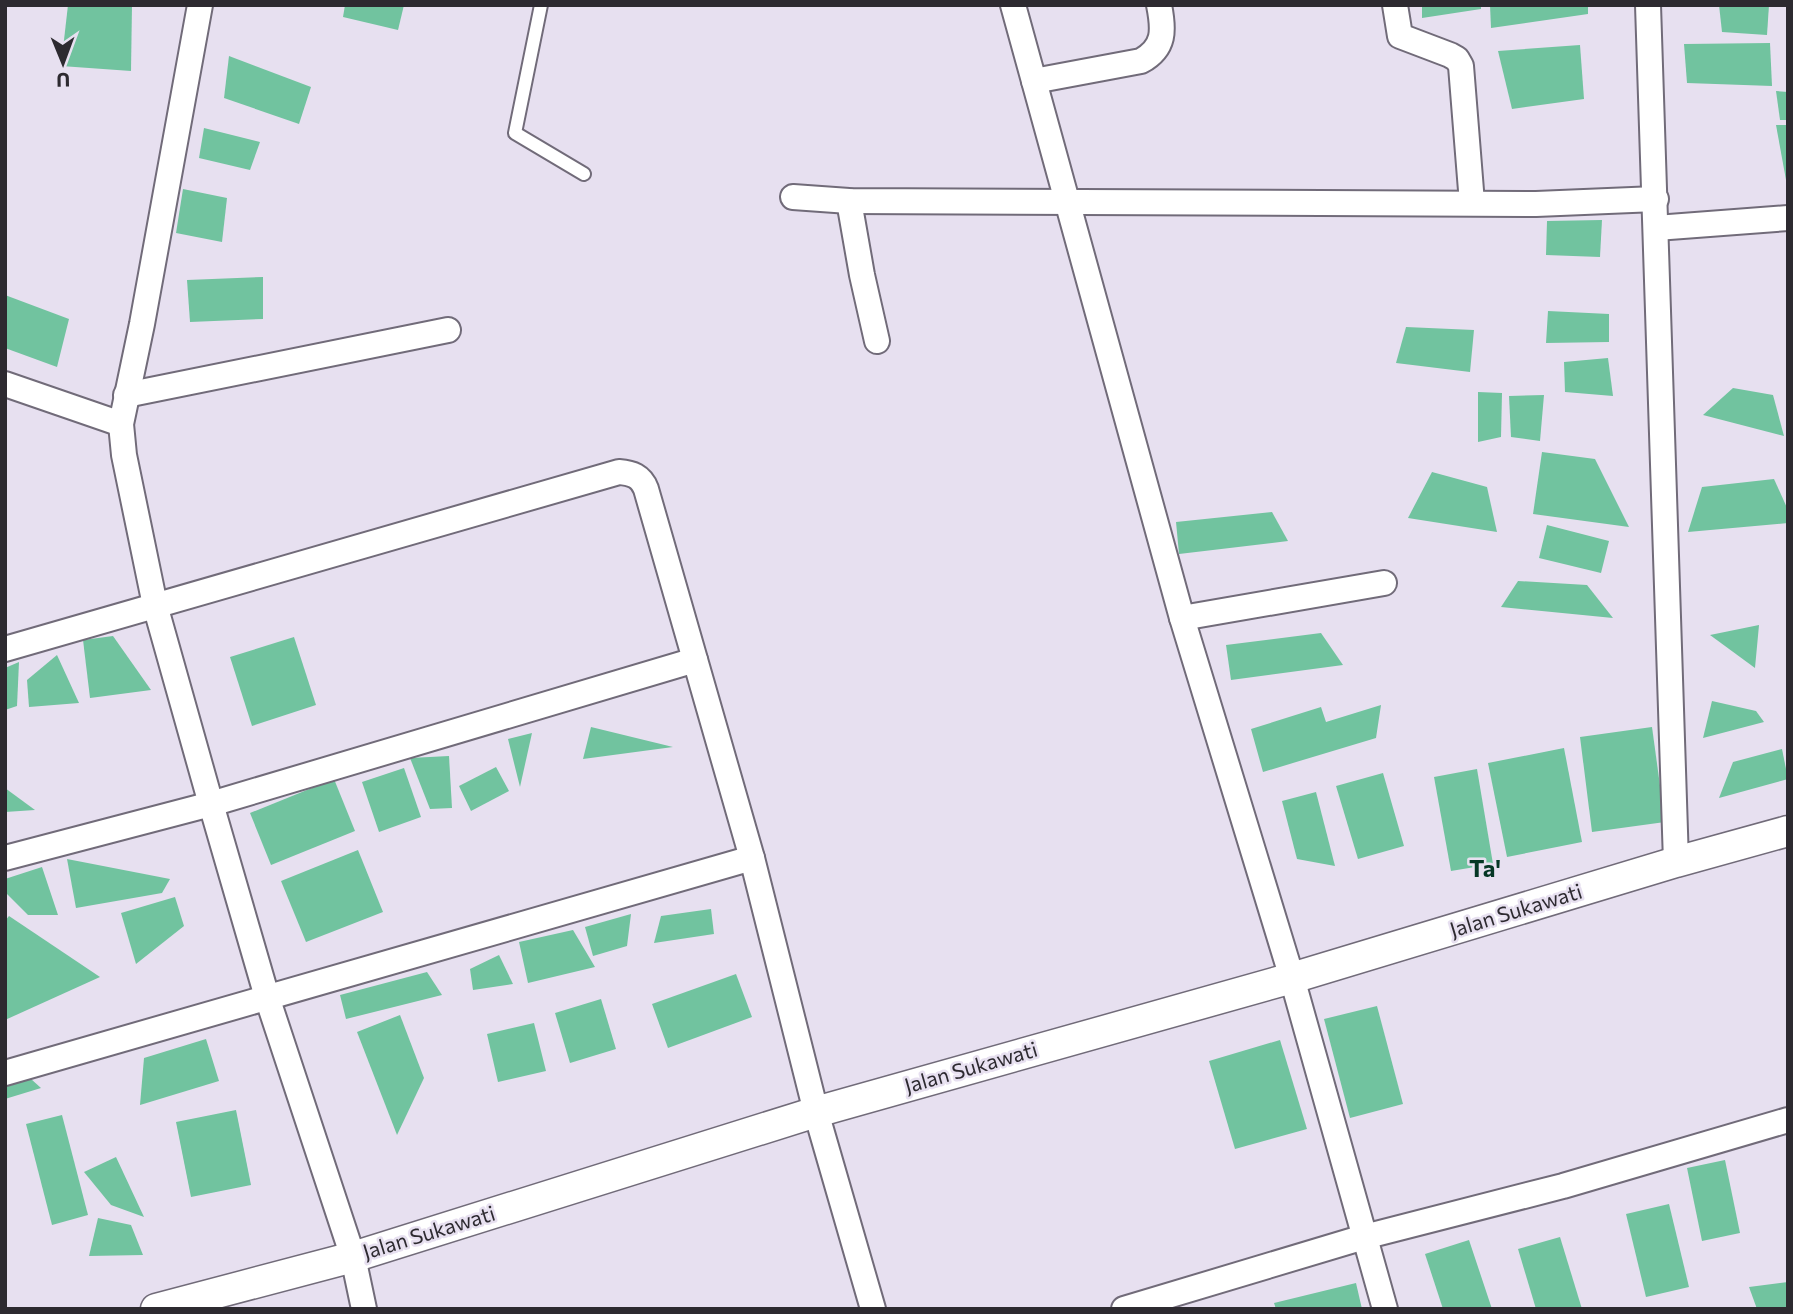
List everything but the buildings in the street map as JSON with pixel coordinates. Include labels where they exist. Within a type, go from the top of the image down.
[{"type":"street","points":[[200,5],[142,324],[121,424],[124,455],[155,605],[267,997],[352,1257],[364,1309]]},
{"type":"street","points":[[1013,5],[1182,618],[1292,978],[1385,1309]]},
{"type":"street","points":[[1034,81],[1141,61],[1152,55],[1161,41],[1158,5]]},
{"type":"street","points":[[1395,5],[1400,36],[1450,55],[1461,66],[1472,203]]},
{"type":"street","points":[[1648,5],[1676,862]]},
{"type":"street","points":[[793,197],[849,201],[1535,204],[1656,199]]},
{"type":"street","points":[[849,201],[877,341]]},
{"type":"street","points":[[1656,229],[1788,218]]},
{"type":"street","points":[[126,395],[448,330]]},
{"type":"street","points":[[5,384],[121,424]]},
{"type":"street","points":[[5,649],[619,472],[637,477],[646,489],[752,858],[816,1112],[873,1309]]},
{"type":"street","points":[[1182,618],[1384,583]]},
{"type":"street","points":[[5,858],[211,804],[695,660]]},
{"type":"street","name":"Jalan Sukawati","points":[[156,1309],[352,1257],[816,1112],[1292,978],[1676,862],[1788,831]]},
{"type":"street","points":[[5,1073],[752,858]]},
{"type":"street","points":[[1124,1309],[1364,1237],[1563,1186],[1788,1120]]},
{"type":"lane","points":[[541,5],[515,134],[584,174]]},
{"type":"district","name":"Ta'","points":[[1485,869]]}]
